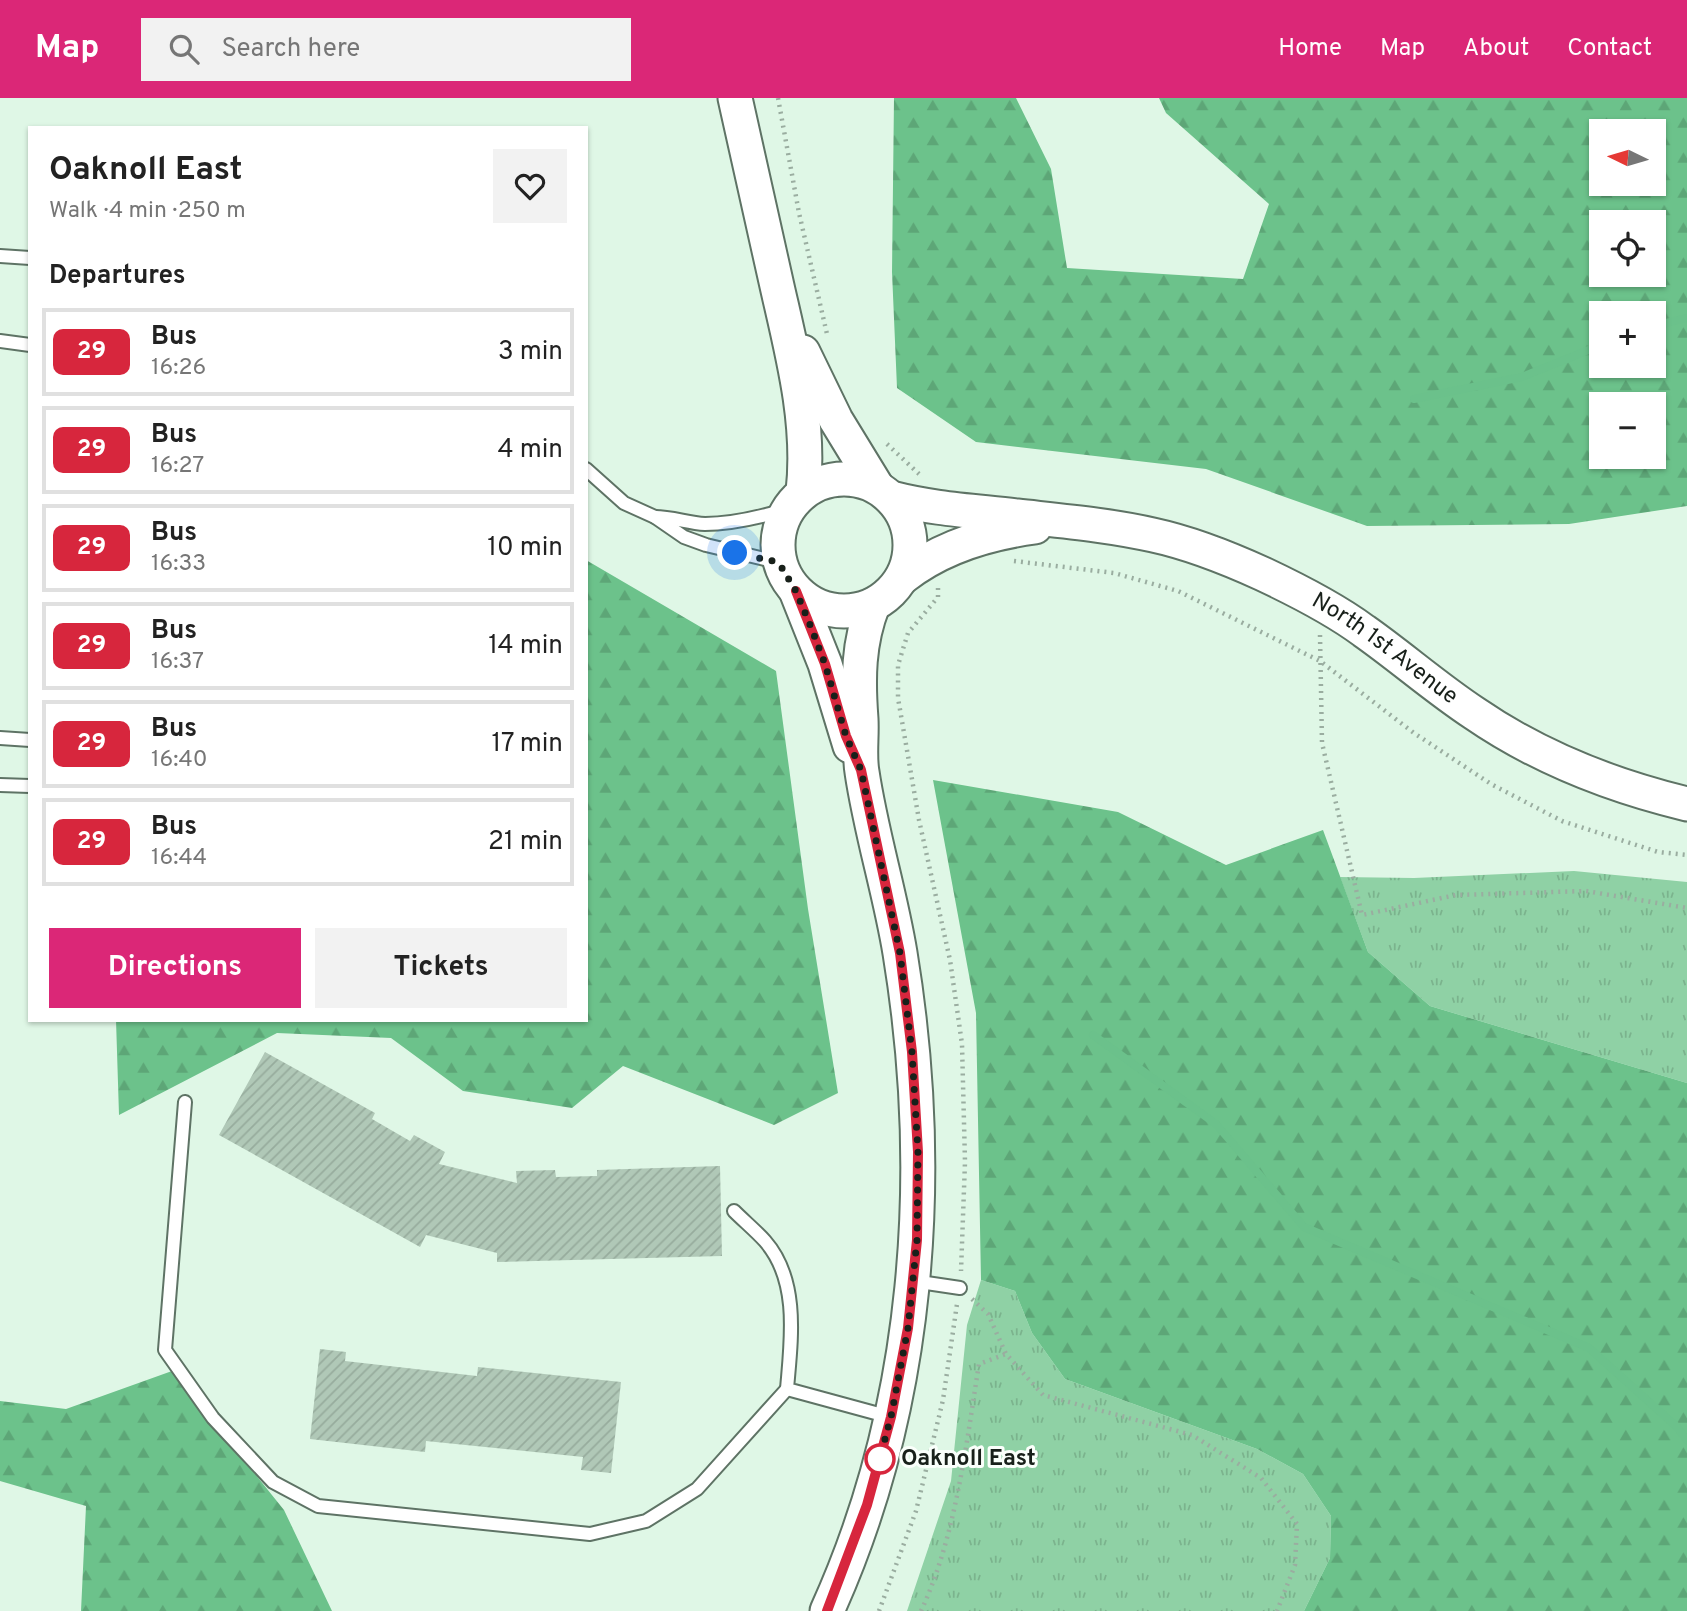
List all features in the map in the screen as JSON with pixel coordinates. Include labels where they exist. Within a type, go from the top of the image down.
[{"type":"main road","points":[[735,98],[786,323],[802,413],[805,454],[796,500],[779,530],[778,553],[825,664],[846,736],[861,770]]},
{"type":"main road","points":[[786,323],[836,420],[884,492],[903,512],[910,534],[910,557],[903,577],[890,593],[873,605],[853,611],[832,610],[812,603],[789,579]]},
{"type":"main road","points":[[796,500],[824,481],[846,478],[869,482],[884,492]]},
{"type":"main road","name":"North 1st Avenue","points":[[884,492],[934,507],[1072,522],[1154,535],[1262,573],[1319,602],[1363,630],[1474,714],[1526,745],[1588,773],[1651,795],[1687,804]]},
{"type":"main road","name":"North 1st Avenue","points":[[903,577],[922,562],[959,546],[1018,529],[1072,522]]},
{"type":"main road","points":[[827,1611],[867,1505],[891,1417],[908,1328],[917,1240],[918,1152],[912,1052],[900,953],[861,770],[859,655],[864,627],[873,605]]},
{"type":"lane","points":[[0,256],[28,258]]},
{"type":"lane","points":[[0,341],[28,345]]},
{"type":"lane","points":[[588,471],[624,503],[655,517],[684,537],[773,561],[789,579]]},
{"type":"lane","points":[[655,517],[705,524],[758,518],[796,500]]},
{"type":"lane","points":[[0,738],[28,740]]},
{"type":"lane","points":[[0,785],[28,786]]},
{"type":"lane","points":[[185,1102],[165,1350],[213,1418],[273,1482],[318,1506],[590,1534],[646,1521],[697,1489],[787,1390],[791,1305],[782,1270],[767,1243],[734,1211]]},
{"type":"lane","points":[[913,1281],[960,1288]]},
{"type":"lane","points":[[787,1390],[891,1417]]},
{"type":"path","points":[[778,98],[799,213]]},
{"type":"path","points":[[1002,563],[1015,561],[1114,573],[1178,591],[1320,661],[1414,733],[1491,784],[1562,821],[1658,852],[1687,855]]},
{"type":"path","points":[[1319,602],[1322,743],[1362,915],[1456,895],[1586,891],[1687,908]]},
{"type":"path","points":[[960,1288],[988,1314],[1006,1354],[1043,1395],[1192,1434],[1261,1478],[1297,1524],[1295,1565],[1277,1611]]},
{"type":"path","points":[[921,1611],[929,1593],[957,1495],[979,1364],[1006,1354]]},
{"type":"green space","points":[[894,98],[1016,98],[1051,169],[1067,268],[1243,279],[1269,204],[1166,113],[1159,98],[1687,98],[1687,506],[1569,524],[1367,526],[1206,469],[976,442],[897,388],[892,272]]},
{"type":"green space","points":[[588,561],[776,671],[808,909],[838,1093],[774,1125],[623,1066],[572,1108],[463,1091],[391,1038],[277,1033],[119,1115],[116,1022],[588,1022]]},
{"type":"green space","points":[[933,780],[1118,812],[1226,865],[1323,830],[1368,952],[1430,1006],[1687,1083],[1687,1611],[1304,1611],[1330,1558],[1331,1516],[1303,1474],[1257,1449],[1065,1379],[1032,1333],[1015,1291],[981,1280],[976,1013]]},
{"type":"green space","points":[[1574,871],[1687,882],[1687,1083],[1430,1006],[1368,952],[1340,877],[1414,878]]},
{"type":"green space","points":[[981,1280],[1015,1291],[1032,1333],[1065,1379],[1257,1449],[1303,1474],[1331,1516],[1330,1558],[1304,1611],[907,1611],[951,1481],[967,1325]]},
{"type":"green space","points":[[172,1371],[284,1510],[332,1611],[81,1611],[86,1506],[0,1481],[0,1401],[66,1409]]},
{"type":"building","points":[[265,1052],[375,1113],[372,1119],[410,1141],[414,1135],[445,1152],[439,1164],[517,1183],[516,1171],[555,1170],[556,1177],[597,1176],[597,1170],[720,1166],[722,1256],[497,1262],[497,1253],[426,1235],[420,1247],[219,1135]]},
{"type":"building","points":[[320,1349],[346,1352],[345,1361],[477,1376],[478,1367],[621,1382],[611,1473],[581,1470],[583,1457],[426,1441],[425,1452],[310,1439]]},
{"type":"waterway","points":[[1666,323],[1687,318]]},
{"type":"waterway","points":[[1414,399],[1522,377],[1589,350]]},
{"type":"waterway","points":[[1093,1035],[1216,1124],[1304,1227],[1589,1348],[1677,1427],[1687,1440]]},
{"type":"bus line","name":"29","points":[[796,591],[825,664],[846,736],[861,770],[900,953],[912,1052],[918,1152],[917,1240],[908,1328],[891,1417],[867,1505],[827,1611]]},
{"type":"place","name":"Oaknoll East","points":[[880,1459]]},
{"type":"route","points":[[735,553],[773,561],[782,568],[796,591],[811,627],[846,736],[861,770],[900,953],[912,1052],[918,1152],[917,1240],[908,1328],[891,1417],[879,1461],[880,1459]]}]
